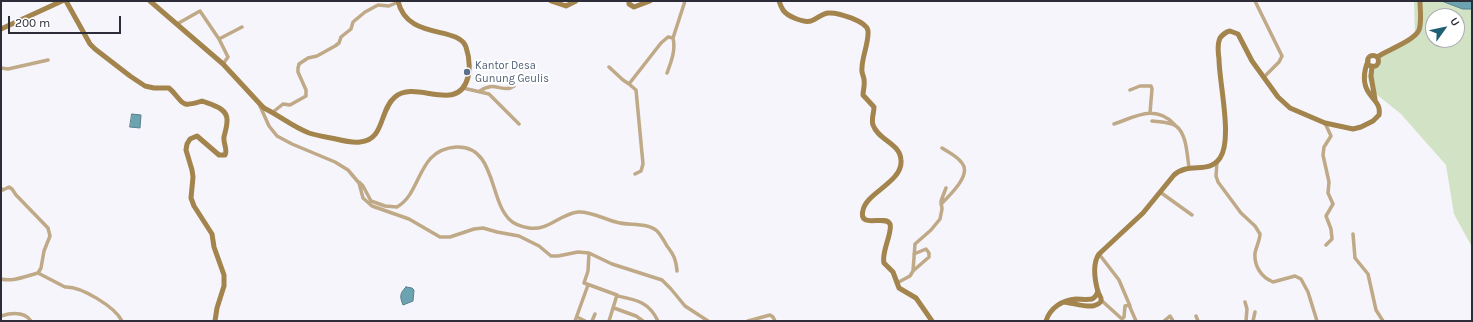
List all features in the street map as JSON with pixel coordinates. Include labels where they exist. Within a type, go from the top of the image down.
[{"type":"main road","points":[[1,29],[62,1]]},
{"type":"main road","points":[[66,1],[92,47],[130,76],[148,87],[169,88],[182,104],[191,105],[202,101],[224,111],[227,116],[224,138],[227,152],[225,156],[219,156],[197,136],[190,139],[186,147],[193,177],[191,198],[194,206],[212,234],[214,247],[224,275],[224,288],[217,308],[215,321]]},
{"type":"main road","points":[[150,1],[223,64],[260,104],[310,133],[353,142],[369,140],[376,134],[388,105],[399,94],[413,91],[447,96],[455,94],[463,88],[467,81],[470,70],[466,48],[463,42],[456,37],[431,31],[415,24],[405,16],[398,2]]},
{"type":"main road","points":[[551,1],[565,6],[572,2]]},
{"type":"main road","points":[[629,1],[629,4],[634,7],[650,1]]},
{"type":"main road","points":[[780,1],[783,10],[792,16],[801,19],[811,21],[824,14],[836,14],[851,18],[863,24],[867,28],[868,31],[861,70],[864,82],[863,95],[874,107],[872,122],[874,128],[898,150],[901,162],[896,175],[866,203],[862,214],[864,218],[869,221],[885,220],[890,224],[883,260],[884,263],[893,272],[900,290],[916,298],[932,321]]},
{"type":"main road","points":[[1064,302],[1092,306],[1098,304],[1101,300],[1098,291],[1095,268],[1099,254],[1139,217],[1174,175],[1189,168],[1206,168],[1212,166],[1220,158],[1226,146],[1218,51],[1219,42],[1223,34],[1230,30],[1238,34],[1252,61],[1285,105],[1297,112],[1325,123],[1353,130],[1371,123],[1377,119],[1380,114],[1379,106],[1368,91],[1365,82],[1365,73],[1368,60],[1371,56],[1377,57],[1407,41],[1416,34],[1420,26],[1420,1]]},
{"type":"main road","points":[[1372,66],[1378,63],[1377,57]]},
{"type":"main road","points":[[1368,60],[1369,64],[1372,66],[1371,76],[1375,99]]},
{"type":"main road","points":[[1046,321],[1049,313],[1064,302],[1093,298],[1096,296],[1098,291]]},
{"type":"street","points":[[667,73],[674,49],[672,38],[685,1]]},
{"type":"street","points":[[1255,1],[1282,56],[1279,62],[1264,77]]},
{"type":"street","points":[[273,112],[283,104],[290,105],[306,96],[306,90],[298,72],[299,64],[308,58],[330,50],[339,42],[341,37],[351,29],[353,22],[365,12],[378,5],[389,6],[398,2]]},
{"type":"street","points":[[177,24],[200,10],[219,39],[228,57],[223,64]]},
{"type":"street","points":[[219,39],[242,27]]},
{"type":"street","points":[[629,84],[661,43],[668,37],[672,38]]},
{"type":"street","points":[[1,68],[8,69],[48,60]]},
{"type":"street","points":[[609,68],[636,90],[643,164],[641,171],[635,174]]},
{"type":"street","points":[[480,91],[485,87],[494,86],[508,89],[514,86]]},
{"type":"street","points":[[1130,90],[1140,86],[1150,86],[1152,89],[1150,113]]},
{"type":"street","points":[[463,88],[466,90],[480,91],[489,94],[519,124]]},
{"type":"street","points":[[260,104],[269,126],[276,136],[335,162],[348,170],[363,186],[371,200],[385,206],[397,207],[402,203],[410,193],[424,166],[434,155],[450,148],[467,148],[475,153],[486,166],[502,208],[509,219],[515,223],[525,227],[538,228],[547,226],[572,214],[581,212],[619,223],[650,227],[658,232],[674,257],[677,271]]},
{"type":"street","points":[[1114,124],[1142,114],[1150,113],[1166,118],[1181,132],[1188,152],[1189,168]]},
{"type":"street","points":[[1152,121],[1175,125]]},
{"type":"street","points":[[1325,123],[1331,136],[1324,146],[1323,155],[1329,182],[1328,193],[1333,204],[1326,216],[1331,229],[1332,238],[1326,245]]},
{"type":"street","points":[[941,204],[959,184],[965,170],[964,164],[942,148]]},
{"type":"street","points":[[1217,162],[1218,182],[1241,213],[1256,226],[1260,234],[1255,254],[1256,267],[1264,277],[1273,282],[1295,276],[1301,279],[1308,292],[1317,321]]},
{"type":"street","points":[[357,180],[363,198],[368,204],[384,211],[409,218],[440,237],[450,237],[474,229],[483,228],[519,236],[539,246],[551,256],[578,252],[589,253],[612,264],[662,280],[685,306],[707,321]]},
{"type":"street","points":[[2,189],[9,187],[12,188],[16,195],[49,230],[50,236],[44,251],[41,268],[38,273]]},
{"type":"street","points":[[913,271],[914,245],[931,230],[940,219],[942,213],[941,201],[946,188]]},
{"type":"street","points":[[1160,192],[1192,215]]},
{"type":"street","points":[[1353,234],[1355,258],[1368,274],[1376,310],[1383,321]]},
{"type":"street","points":[[897,283],[908,277],[929,257],[929,253],[926,249],[914,254]]},
{"type":"street","points":[[589,253],[588,271],[584,283],[618,296],[640,301],[646,304],[654,312],[658,321]]},
{"type":"street","points":[[1099,254],[1119,280],[1136,321]]},
{"type":"street","points":[[1,279],[6,280],[38,273],[65,286],[69,286],[84,292],[102,302],[116,312],[122,321]]},
{"type":"street","points":[[585,321],[576,319],[588,285]]},
{"type":"street","points":[[609,321],[618,296]]},
{"type":"street","points":[[1101,300],[1121,319],[1124,318],[1125,306],[1130,306]]},
{"type":"street","points":[[1245,302],[1247,309],[1246,321]]},
{"type":"street","points":[[614,308],[636,316],[643,321]]},
{"type":"street","points":[[1253,321],[1255,312]]},
{"type":"street","points":[[1,316],[23,314],[31,321]]},
{"type":"street","points":[[592,321],[595,314]]},
{"type":"street","points":[[748,321],[770,315],[775,321]]},
{"type":"street","points":[[1164,321],[1170,316],[1173,321]]},
{"type":"street","points":[[1196,316],[1198,321]]},
{"type":"green space","points":[[1414,1],[1472,1],[1472,247],[1454,214],[1446,165],[1401,114],[1371,90],[1367,76],[1380,58],[1415,36]]},
{"type":"water","points":[[1442,1],[1472,1],[1472,9],[1460,8]]},
{"type":"water","points":[[132,114],[141,115],[140,128],[130,127]]},
{"type":"water","points":[[406,287],[414,290],[413,301],[403,305],[401,296]]},
{"type":"place","name":"Kantor Desa Gunung Geulis","points":[[467,72]]}]
